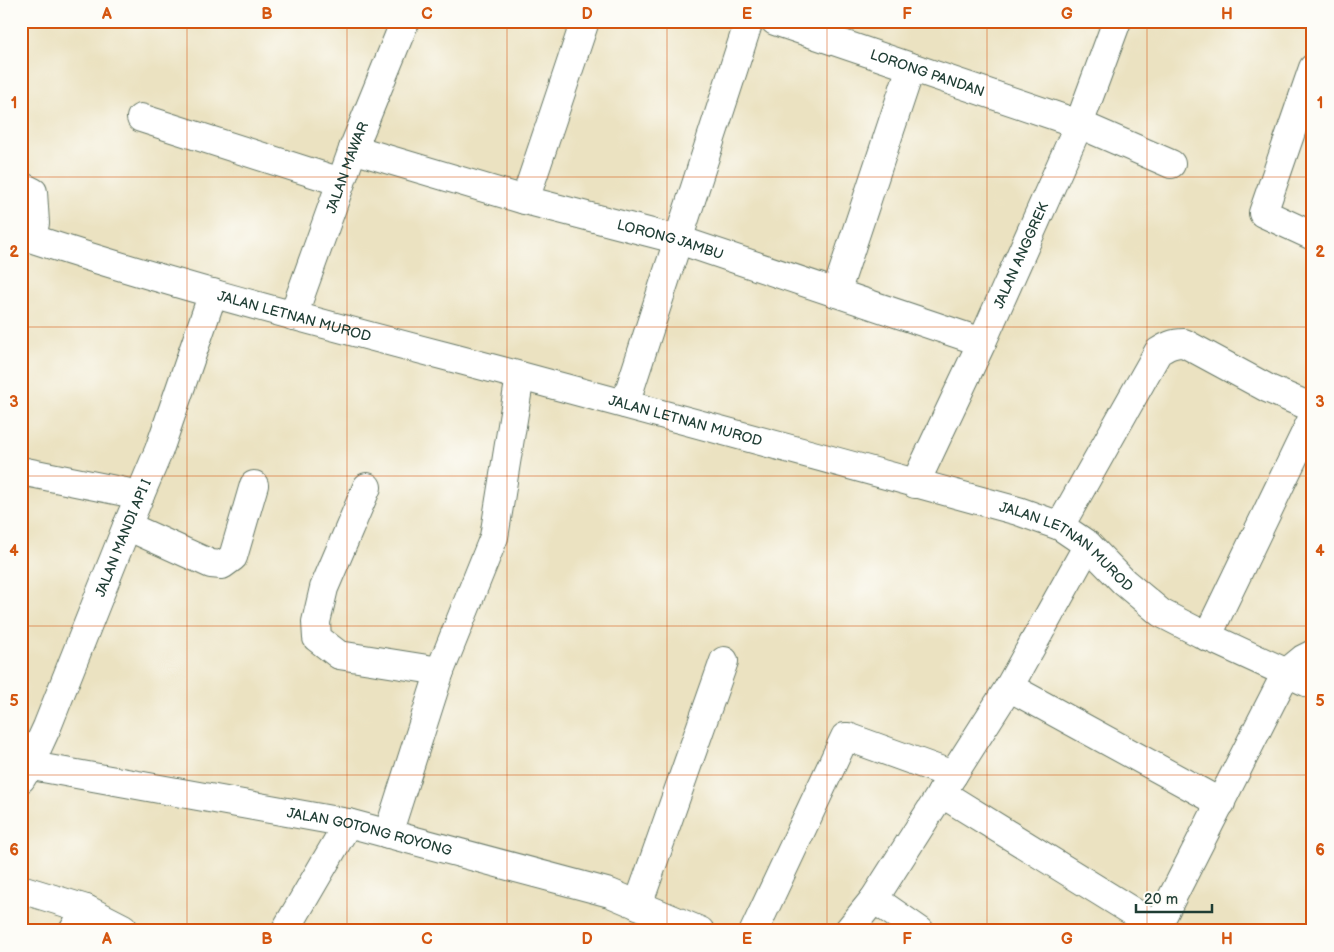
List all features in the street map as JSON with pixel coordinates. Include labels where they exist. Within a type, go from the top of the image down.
[{"type":"street","name":"JALAN MAWAR","points":[[293,316],[353,149],[405,21]]},
{"type":"street","points":[[525,200],[585,21]]},
{"type":"street","points":[[625,404],[749,21]]},
{"type":"street","name":"LORONG PANDAN","points":[[775,21],[1079,124],[1171,164]]},
{"type":"street","name":"JALAN ANGGREK","points":[[916,484],[982,342],[1079,124],[1116,21]]},
{"type":"street","points":[[836,293],[911,67]]},
{"type":"street","points":[[1313,68],[1263,213],[1313,236]]},
{"type":"street","points":[[141,118],[342,182]]},
{"type":"street","name":"LORONG JAMBU","points":[[353,149],[525,200],[679,240],[982,342]]},
{"type":"street","points":[[21,186],[33,192],[35,223],[26,237]]},
{"type":"street","name":"JALAN LETNAN MUROD","points":[[26,237],[89,258],[293,316],[1018,511],[1060,526],[1088,545],[1124,582],[1161,613],[1207,637],[1313,685]]},
{"type":"street","name":"JALAN MANDI API I","points":[[24,770],[48,727],[126,526],[159,450],[213,292]]},
{"type":"street","points":[[1060,526],[1158,352],[1167,346],[1174,343],[1184,343],[1268,389],[1313,408]]},
{"type":"street","points":[[388,834],[440,671],[494,537],[520,376]]},
{"type":"street","points":[[1207,637],[1313,417]]},
{"type":"street","points":[[21,471],[140,495]]},
{"type":"street","points":[[126,526],[211,564],[222,565],[233,557],[254,485]]},
{"type":"street","points":[[367,487],[324,588],[316,622],[318,638],[339,655],[440,671]]},
{"type":"street","points":[[848,931],[874,899],[1009,687],[1088,545]]},
{"type":"street","points":[[754,931],[845,737],[848,736],[947,784],[1159,929],[1286,673],[1303,659],[1313,654]]},
{"type":"street","points":[[638,905],[724,661]]},
{"type":"street","points":[[1009,687],[1221,803]]},
{"type":"street","name":"JALAN GOTONG ROYONG","points":[[24,770],[348,824],[610,893],[689,929]]},
{"type":"street","points":[[285,931],[348,824]]},
{"type":"street","points":[[21,888],[80,920],[123,928],[125,931]]},
{"type":"street","points":[[874,899],[920,931]]}]
